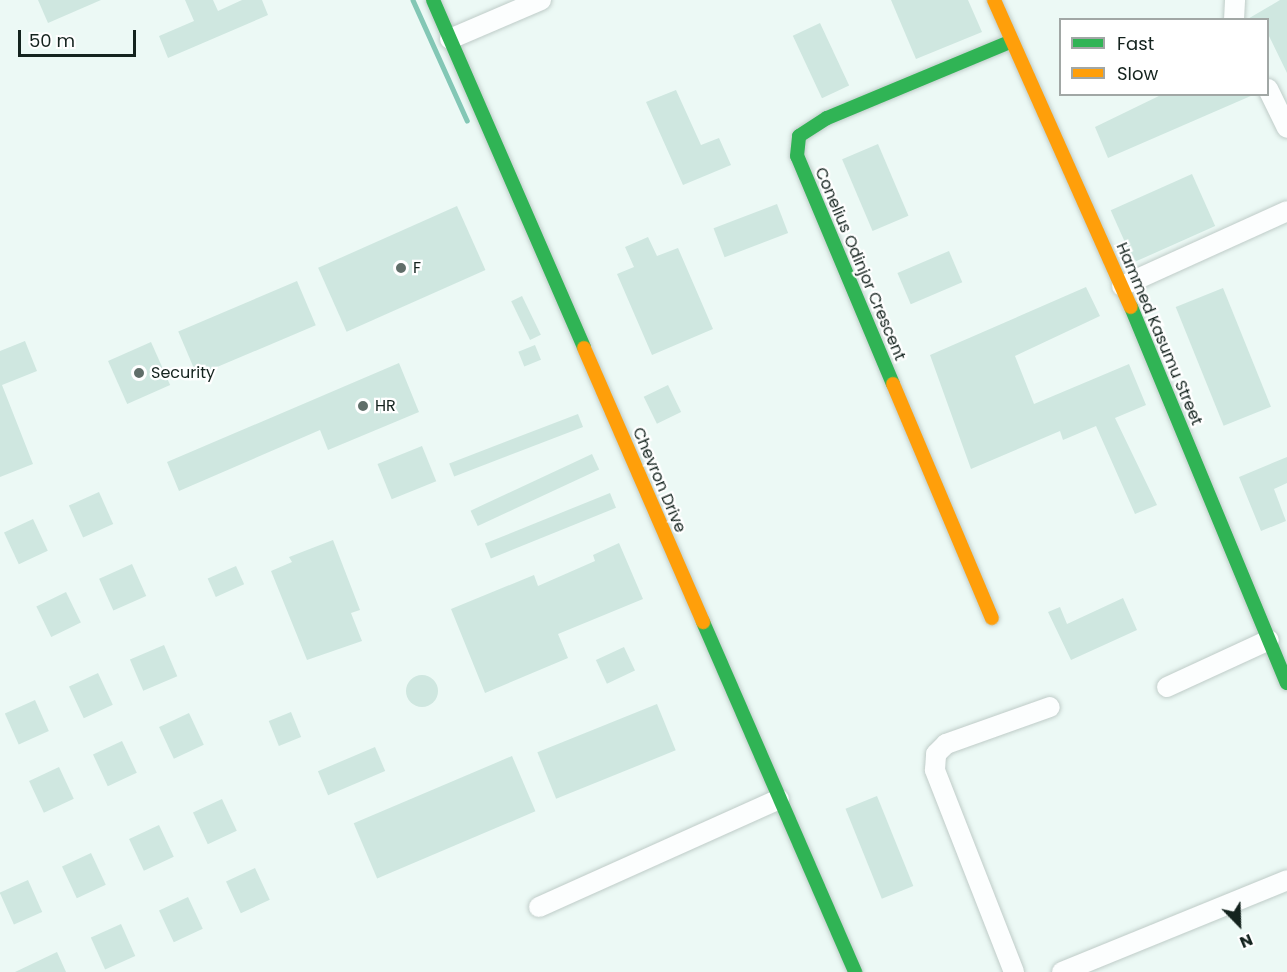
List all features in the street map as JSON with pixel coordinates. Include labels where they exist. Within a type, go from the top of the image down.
[{"type":"street","name":"Chevron Drive","points":[[434,0],[855,972]]},
{"type":"street","points":[[450,39],[541,0]]},
{"type":"street","name":"Hammed Kasumu Street","points":[[994,0],[1122,286],[1287,683]]},
{"type":"street","points":[[1234,18],[1235,0]]},
{"type":"street","name":"Conelius Odinjor Crescent","points":[[992,618],[797,156],[798,136],[827,118],[1012,41]]},
{"type":"street","points":[[1269,91],[1287,128]]},
{"type":"street","points":[[1122,286],[1287,211]]},
{"type":"street","points":[[1167,687],[1269,640]]},
{"type":"street","points":[[1014,972],[936,770],[936,754],[946,744],[1050,707]]},
{"type":"street","points":[[539,907],[779,800]]},
{"type":"street","points":[[1062,972],[1287,880]]},
{"type":"building","points":[[38,0],[101,0],[48,23]]},
{"type":"building","points":[[185,0],[213,0],[218,11],[242,0],[262,0],[268,15],[168,58],[159,36],[194,21]]},
{"type":"building","points":[[891,0],[968,0],[982,32],[916,59]]},
{"type":"building","points":[[1280,0],[1287,0],[1287,73],[1269,36],[1269,18],[1249,18]]},
{"type":"building","points":[[820,23],[849,86],[822,98],[793,36]]},
{"type":"building","points":[[676,90],[701,145],[719,138],[731,165],[683,185],[646,102]]},
{"type":"building","points":[[1159,96],[1251,96],[1108,158],[1095,127]]},
{"type":"building","points":[[878,144],[908,216],[873,231],[842,159]]},
{"type":"building","points":[[1192,174],[1215,226],[1134,262],[1111,210]]},
{"type":"building","points":[[777,204],[788,233],[725,257],[714,228]]},
{"type":"building","name":"F","points":[[457,206],[485,270],[347,332],[318,268]]},
{"type":"building","points":[[648,237],[657,256],[678,248],[713,329],[652,355],[617,274],[634,267],[625,247]]},
{"type":"building","points":[[949,251],[962,282],[911,304],[897,273]]},
{"type":"building","points":[[297,281],[316,325],[197,376],[178,331]]},
{"type":"building","points":[[1086,287],[1100,316],[1015,356],[1034,404],[1129,364],[1146,405],[1115,418],[1157,505],[1135,514],[1096,426],[1063,440],[1060,431],[971,469],[930,355]]},
{"type":"building","points":[[1223,288],[1271,407],[1224,426],[1176,307]]},
{"type":"building","points":[[522,296],[541,335],[530,340],[511,301]]},
{"type":"building","points":[[25,341],[37,371],[2,385],[33,464],[0,477],[0,351]]},
{"type":"building","name":"Security","points":[[151,342],[170,385],[127,404],[108,361]]},
{"type":"building","points":[[535,345],[541,360],[524,367],[518,352]]},
{"type":"building","points":[[399,363],[419,412],[328,450],[320,430],[179,491],[167,462]]},
{"type":"building","points":[[668,385],[681,412],[657,424],[644,397]]},
{"type":"building","points":[[578,414],[583,427],[454,477],[449,463]]},
{"type":"building","points":[[422,446],[436,481],[392,499],[377,464]]},
{"type":"building","points":[[592,454],[599,469],[478,526],[471,511]]},
{"type":"building","points":[[1287,457],[1287,483],[1274,489],[1286,521],[1261,531],[1239,477]]},
{"type":"building","points":[[99,492],[113,524],[83,537],[69,505]]},
{"type":"building","points":[[610,493],[616,508],[491,558],[485,544]]},
{"type":"building","points":[[33,519],[48,551],[19,564],[4,533]]},
{"type":"building","points":[[333,540],[360,610],[351,613],[362,641],[307,660],[271,571],[292,562],[289,557]]},
{"type":"building","points":[[619,543],[643,599],[558,634],[568,658],[485,693],[451,609],[534,575],[538,586],[595,561],[593,555]]},
{"type":"building","points":[[132,564],[146,596],[113,611],[99,579]]},
{"type":"building","points":[[236,566],[244,584],[216,597],[208,579]]},
{"type":"building","points":[[66,592],[81,623],[51,637],[36,606]]},
{"type":"building","points":[[1123,598],[1137,630],[1071,660],[1048,612],[1060,607],[1067,624]]},
{"type":"building","points":[[164,645],[177,676],[143,691],[130,659]]},
{"type":"building","points":[[624,647],[635,671],[607,684],[596,660]]},
{"type":"building","points":[[98,673],[113,705],[84,718],[69,687]]},
{"type":"building","points":[[422,675],[433,680],[438,691],[433,702],[422,707],[411,702],[406,691],[411,680]]},
{"type":"building","points":[[35,700],[49,731],[19,744],[5,713]]},
{"type":"building","points":[[657,704],[676,750],[556,799],[537,752]]},
{"type":"building","points":[[291,712],[301,737],[279,746],[269,721]]},
{"type":"building","points":[[189,713],[204,745],[174,759],[159,727]]},
{"type":"building","points":[[122,741],[137,773],[108,786],[93,755]]},
{"type":"building","points":[[375,747],[385,771],[328,795],[318,771]]},
{"type":"building","points":[[512,756],[535,811],[377,878],[354,823]]},
{"type":"building","points":[[59,767],[74,799],[44,813],[29,781]]},
{"type":"building","points":[[877,796],[913,886],[882,899],[845,809]]},
{"type":"building","points":[[222,799],[237,831],[208,844],[193,813]]},
{"type":"building","points":[[159,825],[174,857],[144,871],[129,839]]},
{"type":"building","points":[[91,853],[106,885],[77,898],[62,867]]},
{"type":"building","points":[[255,868],[270,900],[241,913],[226,882]]},
{"type":"building","points":[[28,880],[42,912],[14,925],[0,892]]},
{"type":"building","points":[[188,897],[203,929],[174,942],[159,911]]},
{"type":"building","points":[[121,924],[135,956],[105,969],[91,937]]},
{"type":"building","points":[[57,952],[66,972],[15,972]]},
{"type":"waterway","points":[[413,0],[467,120]]},
{"type":"traffic: fast","points":[[433,0],[584,348]]},
{"type":"traffic: fast","points":[[893,384],[797,156],[799,136],[827,118],[1012,41]]},
{"type":"traffic: fast","points":[[1131,307],[1287,683]]},
{"type":"traffic: fast","points":[[703,622],[855,972]]},
{"type":"traffic: slow","points":[[994,0],[1131,307]]},
{"type":"traffic: slow","points":[[584,348],[703,622]]},
{"type":"traffic: slow","points":[[893,384],[992,618]]},
{"type":"place","name":"F","points":[[401,268]]},
{"type":"place","name":"Security","points":[[139,373]]},
{"type":"place","name":"HR","points":[[363,406]]}]
